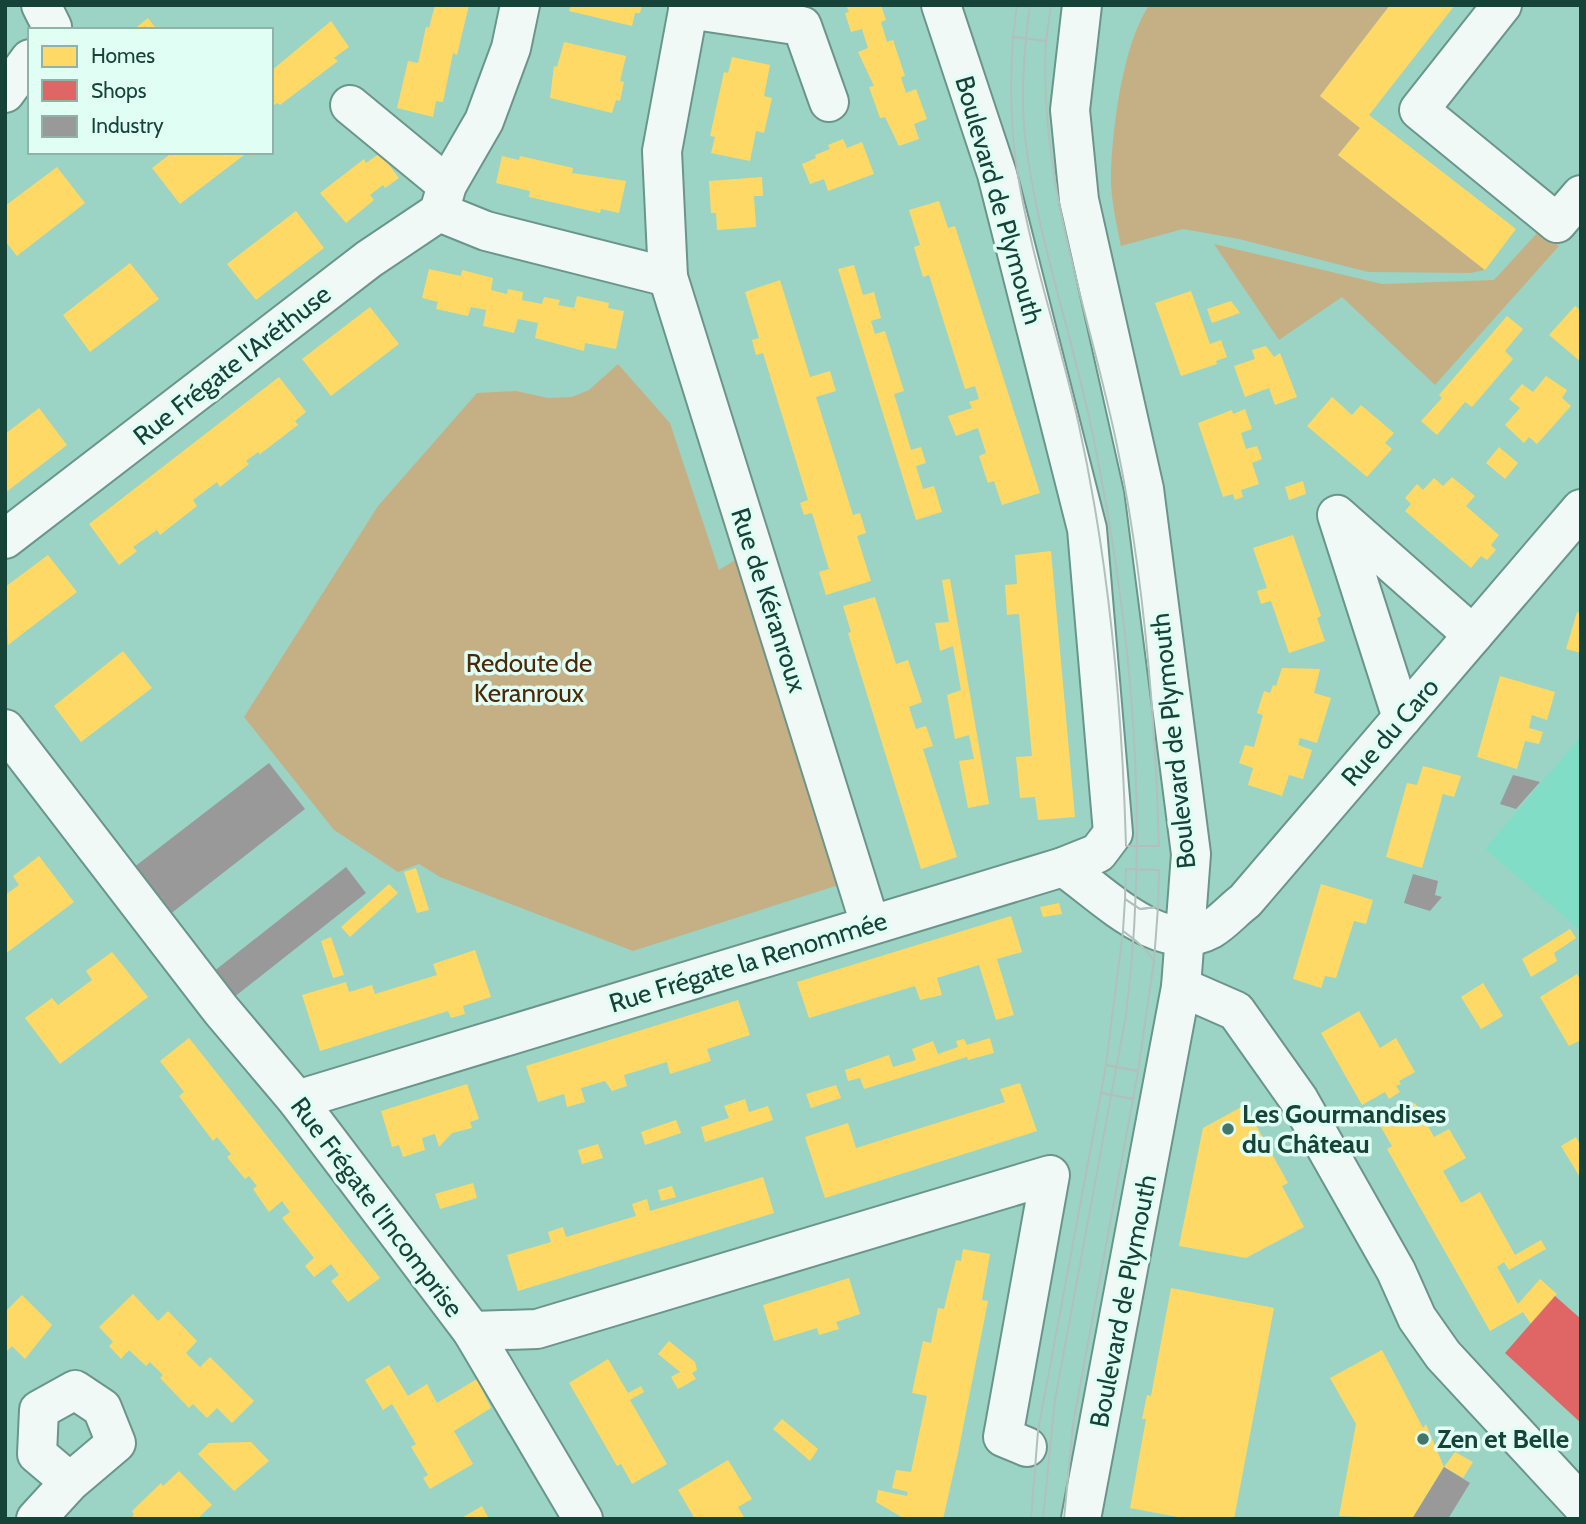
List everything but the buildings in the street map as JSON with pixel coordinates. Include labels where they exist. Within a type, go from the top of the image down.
[{"type":"street","points":[[41,5],[51,28]]},
{"type":"street","name":"Rue Frégate l'Aréthuse","points":[[5,539],[369,259],[443,198],[484,121],[511,48],[520,5]]},
{"type":"street","name":"Boulevard de Plymouth","points":[[941,5],[997,174],[1087,529],[1113,833],[1097,853],[1063,867]]},
{"type":"street","name":"Boulevard de Plymouth","points":[[1081,1519],[1181,987],[1191,854],[1144,489],[1079,200],[1070,110],[1083,5]]},
{"type":"street","points":[[1502,5],[1419,110],[1558,223],[1581,195]]},
{"type":"street","name":"Rue de Kéranroux","points":[[829,102],[802,26],[688,7],[662,151],[668,277],[870,924]]},
{"type":"street","points":[[5,93],[28,62]]},
{"type":"street","points":[[350,106],[443,198],[486,231],[668,277]]},
{"type":"street","name":"Rue du Caro","points":[[1185,935],[1210,930],[1245,901],[1581,509]]},
{"type":"street","points":[[1402,718],[1337,515],[1474,635]]},
{"type":"street","name":"Rue Frégate l'Incomprise","points":[[5,729],[221,1010],[297,1100],[472,1331],[537,1329],[1049,1175],[1003,1437],[1027,1447]]},
{"type":"street","points":[[1063,867],[1092,885],[1124,915],[1156,931],[1185,935]]},
{"type":"street","name":"Rue Frégate la Renommée","points":[[297,1100],[1063,867]]},
{"type":"street","points":[[1181,987],[1236,1011],[1299,1100],[1391,1261],[1418,1318],[1443,1355],[1581,1504]]},
{"type":"street","points":[[472,1331],[583,1519]]},
{"type":"street","points":[[36,1519],[70,1482]]},
{"type":"shaded area","points":[[1581,736],[1581,931],[1485,849]]},
{"type":"green space","points":[[1149,5],[1390,5],[1320,96],[1360,128],[1338,155],[1485,270],[1471,273],[1368,272],[1239,239],[1183,229],[1121,246],[1111,190],[1114,130],[1126,62],[1132,41]]},
{"type":"green space","points":[[1538,232],[1559,246],[1435,385],[1342,297],[1279,340],[1214,244],[1382,284],[1494,280]]},
{"type":"green space","name":"Redoute de Keranroux","points":[[618,364],[670,423],[719,570],[740,557],[845,883],[633,951],[440,877],[419,864],[398,872],[334,830],[244,717],[378,506],[477,393],[516,391],[548,398],[572,397],[589,390]]},
{"type":"tram line","points":[[1017,5],[1013,37],[1046,41],[1051,5]]},
{"type":"tram line","points":[[1030,5],[1023,71],[1025,137],[1038,213],[1085,399],[1107,507],[1127,652],[1136,798],[1133,943],[1126,1015],[1055,1400],[1043,1519]]},
{"type":"tram line","points":[[1013,37],[1046,41],[1046,93],[1057,194],[1105,391],[1134,541],[1147,642],[1159,846],[1126,846],[1121,739],[1106,579],[1078,421],[1029,232],[1017,169],[1011,103],[1013,37]]},
{"type":"tram line","points":[[1126,869],[1159,870],[1158,907],[1140,909],[1125,899],[1126,869]]},
{"type":"tram line","points":[[1154,961],[1144,948],[1123,931],[1106,1065],[1138,1071],[1154,961],[1158,907],[1140,909],[1125,899],[1123,931],[1136,941],[1144,948],[1151,956],[1154,961]]},
{"type":"tram line","points":[[1106,1065],[1138,1071],[1133,1099],[1101,1093],[1106,1065]]},
{"type":"tram line","points":[[1031,1519],[1038,1431],[1101,1093],[1133,1099],[1073,1424],[1064,1519]]},
{"type":"place","name":"Les Gourmandises du Château","points":[[1228,1129]]},
{"type":"place","name":"Zen et Belle","points":[[1423,1439]]}]
